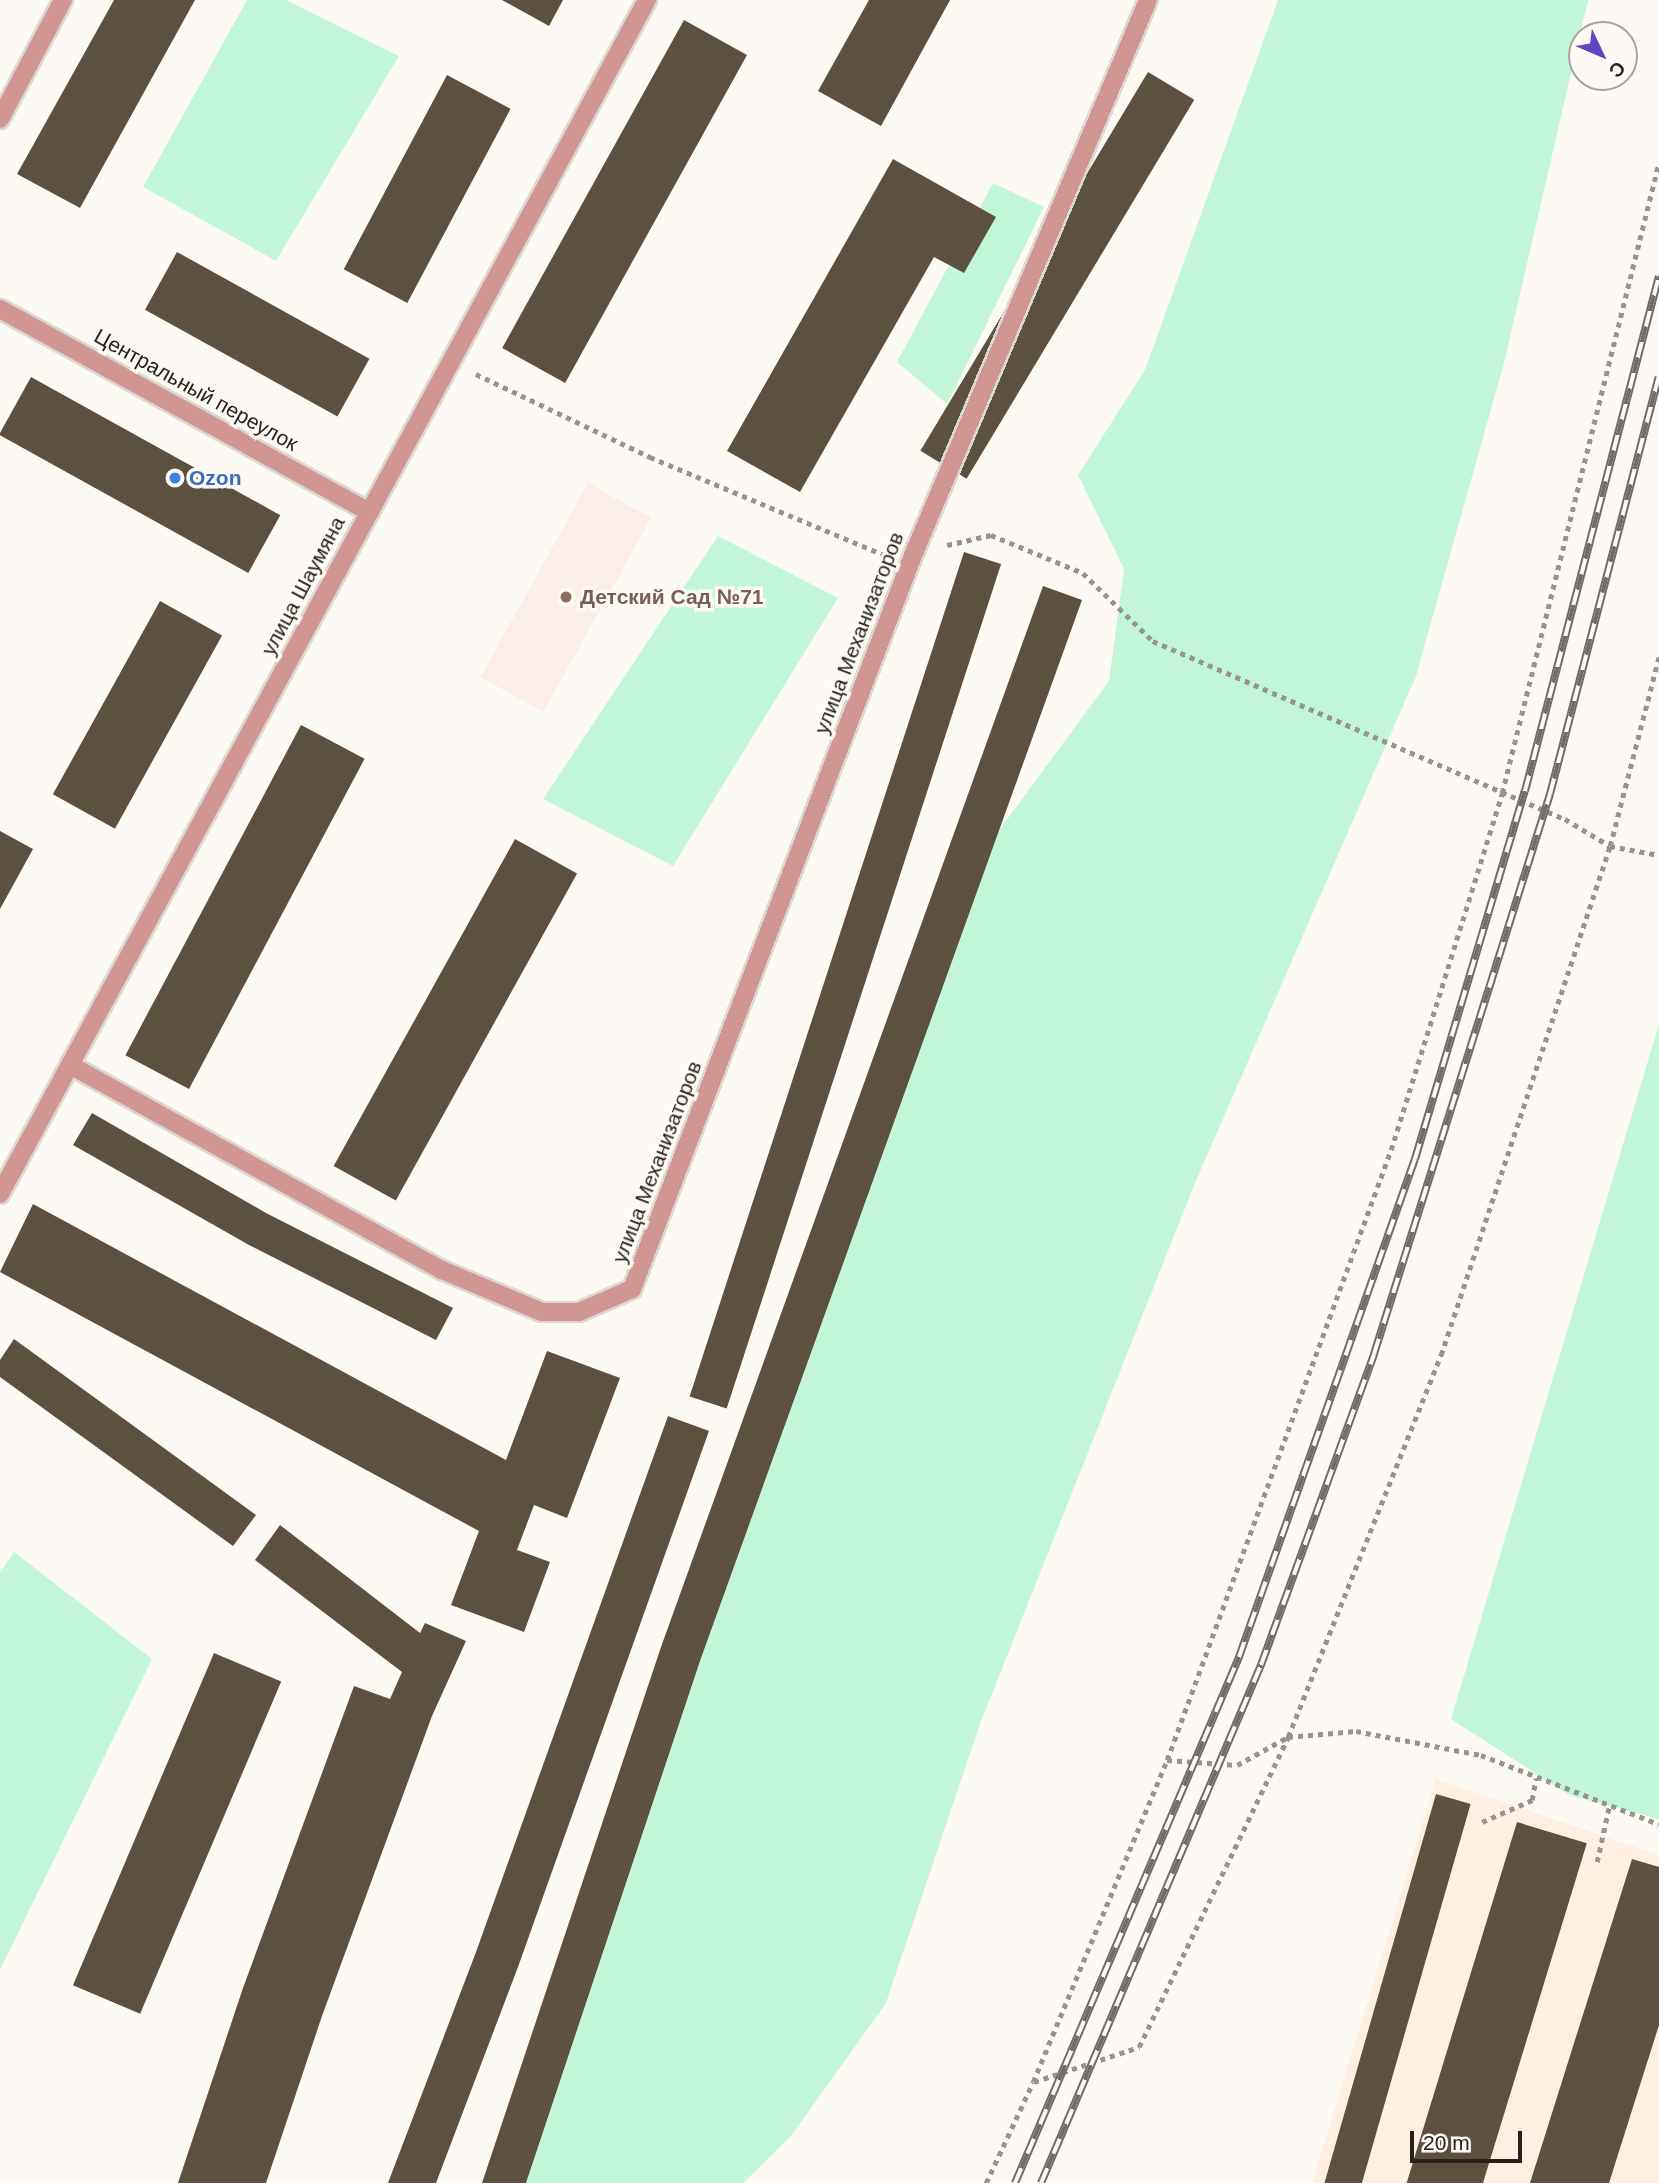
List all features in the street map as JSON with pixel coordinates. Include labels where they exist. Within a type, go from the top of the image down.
[{"type":"street","points":[[0,119],[64,0]]},
{"type":"street","name":"улица Шаумяна","points":[[0,1194],[647,0]]},
{"type":"street","name":"улица Механизаторов","points":[[70,1065],[442,1270],[542,1312],[579,1312],[632,1289],[914,553],[1148,0]]},
{"type":"street","name":"Центральный переулок","points":[[0,309],[370,512]]},
{"type":"path","points":[[986,2183],[1033,2082],[1167,1760],[1391,1150],[1502,793],[1659,162]]},
{"type":"path","points":[[470,371],[650,457],[886,556],[891,543]]},
{"type":"path","points":[[914,553],[991,535],[1083,573],[1153,641],[1565,819],[1610,846],[1659,855]]},
{"type":"path","points":[[1033,2082],[1139,2047],[1288,1737],[1441,1355],[1610,846],[1659,657]]},
{"type":"path","points":[[1167,1760],[1237,1765],[1288,1737],[1356,1731],[1480,1755],[1609,1807],[1659,1824]]},
{"type":"path","points":[[1482,1822],[1532,1800],[1536,1778]]},
{"type":"path","points":[[1597,1862],[1609,1807]]},
{"type":"shaded area","name":"Детский Сад №71","points":[[588,483],[651,518],[543,712],[480,677]]},
{"type":"shaded area","points":[[1436,1779],[1659,1855],[1659,2183],[1312,2183]]},
{"type":"green space","points":[[247,0],[286,0],[399,56],[276,261],[143,187]]},
{"type":"green space","points":[[1278,0],[1588,0],[1583,21],[1568,21],[1568,86],[1504,363],[1416,676],[1195,1183],[980,1724],[886,2003],[791,2136],[743,2183],[526,2183],[700,1661],[997,833],[1109,681],[1124,569],[1078,475],[1145,370]]},
{"type":"green space","points":[[993,183],[1044,207],[947,404],[897,362]]},
{"type":"green space","points":[[718,536],[838,598],[673,866],[543,799]]},
{"type":"green space","points":[[1659,1024],[1659,1819],[1569,1795],[1451,1719]]},
{"type":"green space","points":[[14,1552],[152,1659],[0,1970],[0,1573]]},
{"type":"building","points":[[114,0],[195,0],[80,208],[17,174]]},
{"type":"building","points":[[502,0],[563,0],[549,26]]},
{"type":"building","points":[[869,0],[950,0],[881,126],[818,91]]},
{"type":"building","points":[[684,20],[747,55],[565,383],[502,348]]},
{"type":"building","points":[[1148,72],[1194,100],[967,479],[920,451]]},
{"type":"building","points":[[447,75],[511,109],[407,303],[344,269]]},
{"type":"building","points":[[893,159],[996,217],[964,273],[934,257],[800,492],[727,451]]},
{"type":"building","points":[[177,252],[369,359],[337,416],[145,310]]},
{"type":"building","points":[[31,377],[280,515],[248,573],[0,435]]},
{"type":"building","points":[[964,552],[1001,564],[727,1409],[690,1397]]},
{"type":"building","points":[[1043,586],[1082,600],[700,1661],[526,2183],[482,2183],[661,1647]]},
{"type":"building","points":[[160,601],[222,635],[115,829],[53,794]]},
{"type":"building","points":[[301,725],[365,759],[189,1089],[125,1055]]},
{"type":"building","points":[[0,831],[33,849],[0,909]]},
{"type":"building","points":[[515,839],[577,873],[396,1201],[334,1166]]},
{"type":"building","points":[[92,1113],[266,1213],[453,1308],[436,1340],[249,1245],[73,1145]]},
{"type":"building","points":[[33,1204],[506,1460],[547,1351],[620,1378],[567,1518],[534,1505],[517,1550],[550,1562],[524,1632],[451,1605],[479,1531],[0,1272]]},
{"type":"building","points":[[14,1339],[256,1515],[233,1546],[0,1377],[0,1360]]},
{"type":"building","points":[[668,1416],[709,1431],[518,1967],[436,2183],[388,2183],[476,1952]]},
{"type":"building","points":[[280,1525],[420,1633],[425,1623],[466,1641],[432,1716],[322,2016],[266,2183],[178,2183],[243,1988],[354,1686],[390,1699],[402,1672],[255,1560]]},
{"type":"building","points":[[214,1653],[281,1682],[140,2014],[73,1985]]},
{"type":"building","points":[[1436,1794],[1471,1804],[1362,2183],[1324,2183]]},
{"type":"building","points":[[1517,1822],[1587,1843],[1483,2183],[1407,2183]]},
{"type":"building","points":[[1632,1859],[1659,1867],[1659,2025],[1609,2183],[1530,2183]]},
{"type":"railway","points":[[1015,2183],[1239,1657],[1415,1159],[1525,791],[1659,276]]},
{"type":"railway","points":[[1041,2183],[1261,1665],[1374,1354],[1550,794],[1659,377]]},
{"type":"place","name":"Ozon","points":[[175,478]]},
{"type":"place","name":"Детский Сад №71","points":[[566,597]]}]
